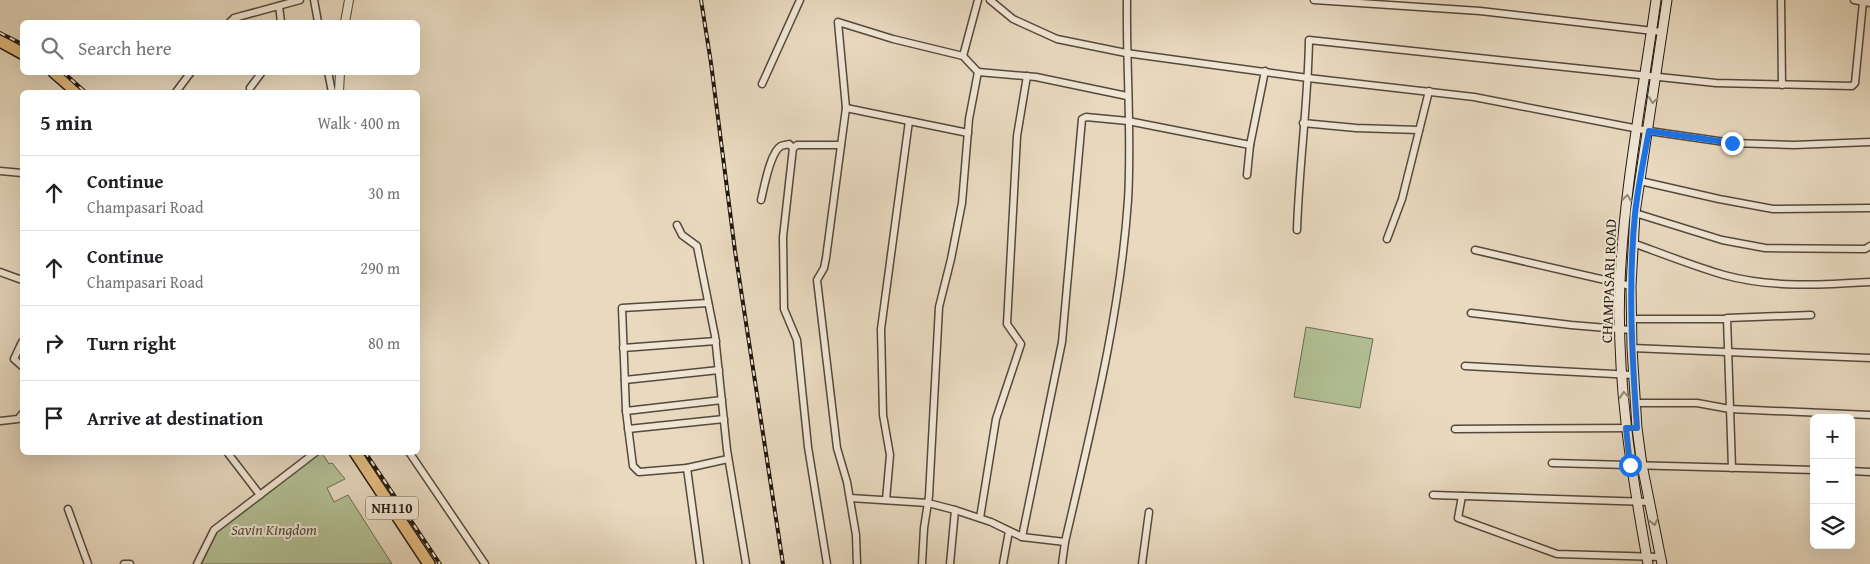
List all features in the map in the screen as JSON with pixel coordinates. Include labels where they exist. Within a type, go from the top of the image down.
[{"type":"highway","points":[[0,41],[20,52]]},
{"type":"highway","points":[[57,75],[75,90]]},
{"type":"highway","name":"NH110","points":[[357,455],[429,564]]},
{"type":"main road","name":"CHAMPASARI ROAD","points":[[1648,560],[1636,502],[1626,428],[1620,329],[1620,284],[1625,213],[1656,0]]},
{"type":"main road","name":"CHAMPASARI ROAD","points":[[1662,560],[1642,465],[1637,428],[1631,330],[1631,286],[1635,213],[1649,131],[1667,0]]},
{"type":"street","points":[[232,20],[300,0]]},
{"type":"street","points":[[314,0],[318,20]]},
{"type":"street","points":[[345,20],[349,0]]},
{"type":"street","points":[[762,84],[800,0]]},
{"type":"street","points":[[963,56],[978,0]]},
{"type":"street","points":[[990,0],[1013,19],[1057,39],[1126,53],[1308,78],[1474,97],[1649,131],[1732,143],[1794,146],[1870,142]]},
{"type":"street","points":[[1062,564],[1065,542],[1108,354],[1120,280],[1128,199],[1127,0]]},
{"type":"street","points":[[1314,0],[1480,11],[1662,32]]},
{"type":"street","points":[[1781,0],[1782,85]]},
{"type":"street","points":[[1297,230],[1309,40],[1716,83],[1854,86],[1867,2],[1854,0]]},
{"type":"street","points":[[279,6],[281,20]]},
{"type":"street","points":[[857,564],[856,535],[850,498],[837,448],[817,280],[824,268],[826,258],[846,108],[838,22],[893,39],[963,56],[978,72],[1027,76],[1127,96]]},
{"type":"street","points":[[922,564],[924,528],[928,503],[939,307],[962,203],[968,133],[978,72]]},
{"type":"street","points":[[1247,175],[1250,146],[1265,72]]},
{"type":"street","points":[[178,90],[189,75]]},
{"type":"street","points":[[250,88],[260,75]]},
{"type":"street","points":[[329,75],[332,90]]},
{"type":"street","points":[[339,90],[340,75]]},
{"type":"street","points":[[980,518],[996,419],[1022,344],[1007,324],[1018,136],[1027,76]]},
{"type":"street","points":[[1387,239],[1402,199],[1429,91]]},
{"type":"street","points":[[846,108],[968,133]]},
{"type":"street","points":[[1022,537],[1062,342],[1082,119],[1086,117],[1128,121],[1250,146]]},
{"type":"street","points":[[886,500],[890,456],[883,414],[881,329],[909,121]]},
{"type":"street","points":[[1304,123],[1356,128],[1419,130]]},
{"type":"street","points":[[761,200],[768,171],[776,151],[780,146],[789,144],[793,148]]},
{"type":"street","points":[[793,148],[796,145],[842,145]]},
{"type":"street","points":[[793,148],[783,237],[784,309],[796,340],[808,447],[827,564]]},
{"type":"street","points":[[0,171],[20,173]]},
{"type":"street","points":[[1640,181],[1768,209],[1870,208]]},
{"type":"street","points":[[1635,213],[1722,240],[1765,248],[1865,249],[1870,246]]},
{"type":"street","points":[[677,225],[682,235],[696,246],[716,341],[728,459],[746,564]]},
{"type":"street","points":[[1633,243],[1724,275],[1771,283],[1839,284],[1870,282]]},
{"type":"street","points":[[1475,250],[1631,286]]},
{"type":"street","points":[[0,272],[20,279]]},
{"type":"street","points":[[708,303],[622,308],[624,380],[631,459],[636,470],[639,472],[687,468],[728,459]]},
{"type":"street","points":[[1471,313],[1631,330]]},
{"type":"street","points":[[1631,319],[1726,319],[1728,317],[1811,315]]},
{"type":"street","points":[[1726,319],[1732,468]]},
{"type":"street","points":[[623,348],[716,341]]},
{"type":"street","points":[[20,346],[14,359],[20,364]]},
{"type":"street","points":[[1632,348],[1870,358]]},
{"type":"street","points":[[1465,366],[1633,375]]},
{"type":"street","points":[[624,380],[719,370]]},
{"type":"street","points":[[626,410],[722,400]]},
{"type":"street","points":[[1635,403],[1697,403],[1730,409],[1810,416]]},
{"type":"street","points":[[1855,415],[1870,415]]},
{"type":"street","points":[[0,421],[18,419],[20,416]]},
{"type":"street","points":[[628,429],[724,420]]},
{"type":"street","points":[[1454,429],[1637,428]]},
{"type":"street","points":[[229,455],[260,495]]},
{"type":"street","points":[[197,564],[214,530],[312,455]]},
{"type":"street","points":[[411,455],[485,564]]},
{"type":"street","points":[[1552,463],[1810,470]]},
{"type":"street","points":[[687,468],[700,564]]},
{"type":"street","points":[[1855,471],[1870,472]]},
{"type":"street","points":[[1433,495],[1650,502]]},
{"type":"street","points":[[1462,496],[1458,518],[1557,554],[1662,560]]},
{"type":"street","points":[[850,498],[928,503],[980,518],[1022,537],[1065,542]]},
{"type":"street","points":[[68,509],[88,564]]},
{"type":"street","points":[[950,564],[955,510]]},
{"type":"street","points":[[1142,564],[1149,512]]},
{"type":"street","points":[[1003,564],[1009,531]]},
{"type":"street","points":[[124,564],[130,564]]},
{"type":"green space","points":[[1306,327],[1373,339],[1360,408],[1294,397]]},
{"type":"green space","name":"Savin Kingdom","points":[[317,455],[323,455],[329,464],[332,463],[345,479],[327,488],[334,502],[348,495],[392,564],[199,564],[214,533]]},
{"type":"railway","points":[[701,0],[735,251],[783,564]]},
{"type":"railway","points":[[0,33],[20,43]]},
{"type":"railway","points":[[66,75],[83,90]]},
{"type":"railway","points":[[367,455],[440,564]]},
{"type":"route","points":[[1630,465],[1626,428],[1637,428],[1631,330],[1633,243],[1635,213],[1649,131],[1732,143]]}]
